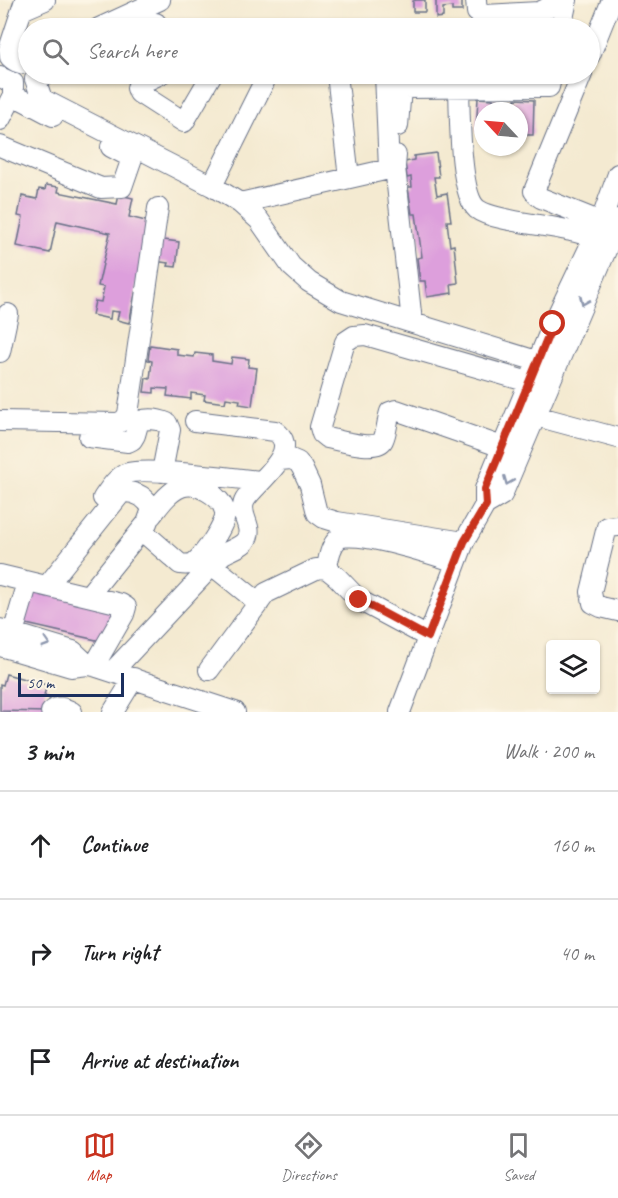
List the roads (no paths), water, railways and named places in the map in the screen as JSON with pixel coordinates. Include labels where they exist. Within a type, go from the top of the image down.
[{"type":"street","points":[[23,5],[45,0]]},
{"type":"street","points":[[121,18],[160,0]]},
{"type":"street","points":[[476,0],[477,12],[485,15],[539,12],[550,8],[552,0]]},
{"type":"street","points":[[563,18],[567,0]]},
{"type":"street","points":[[600,30],[612,0]]},
{"type":"street","points":[[18,21],[9,49],[10,57],[18,62]]},
{"type":"street","points":[[0,77],[13,83],[13,95],[0,120]]},
{"type":"street","points":[[36,84],[42,99],[212,186],[240,203],[260,220],[291,266],[309,282],[341,301],[547,364]]},
{"type":"street","points":[[139,84],[137,88],[139,93],[184,122],[206,84]]},
{"type":"street","points":[[212,186],[263,84]]},
{"type":"street","points":[[338,84],[349,178]]},
{"type":"street","points":[[240,203],[389,169],[386,84]]},
{"type":"street","points":[[401,84],[395,167],[412,322]]},
{"type":"street","points":[[426,84],[459,88],[549,87],[550,84]]},
{"type":"street","points":[[578,84],[534,190],[541,198],[605,235]]},
{"type":"street","points":[[459,88],[463,169],[471,200],[477,209],[492,216],[605,235]]},
{"type":"street","points":[[0,147],[101,188],[122,187],[132,158],[13,95]]},
{"type":"street","points":[[400,712],[464,542],[486,505],[502,495],[536,416],[547,364],[605,235],[618,174]]},
{"type":"street","points":[[0,421],[118,423],[124,420],[128,414],[158,208]]},
{"type":"street","points":[[0,352],[8,314]]},
{"type":"street","points":[[502,447],[396,410],[390,412],[382,442],[378,446],[327,438],[322,434],[320,427],[345,342],[354,336],[365,335],[529,382]]},
{"type":"street","points":[[486,505],[485,489],[529,382],[547,364]]},
{"type":"street","points":[[536,416],[618,438]]},
{"type":"street","points":[[89,437],[128,442],[135,435],[139,421],[161,420],[167,423],[170,430],[162,472]]},
{"type":"street","points":[[98,667],[222,555],[243,545],[249,533],[243,513],[246,498],[280,460],[283,442],[281,435],[275,431],[195,421]]},
{"type":"street","points":[[280,460],[291,459],[298,462],[310,485],[317,513],[324,518],[464,542]]},
{"type":"street","points":[[103,498],[114,483],[129,472],[162,472],[261,481]]},
{"type":"street","points":[[88,596],[146,523],[152,509],[149,503],[137,493],[123,492],[38,584],[4,636],[71,667],[98,667],[235,712]]},
{"type":"street","points":[[618,526],[607,527],[591,592],[593,603],[618,611]]},
{"type":"street","points":[[327,569],[332,548],[338,540],[345,536],[366,537],[428,552],[456,562]]},
{"type":"street","points":[[212,565],[259,603]]},
{"type":"street","points":[[210,670],[266,593],[322,568],[338,577],[359,600],[428,637]]},
{"type":"street","points":[[0,575],[126,607],[98,667]]},
{"type":"street","points":[[113,712],[134,678]]},
{"type":"street","points":[[51,712],[62,707],[72,712]]}]
